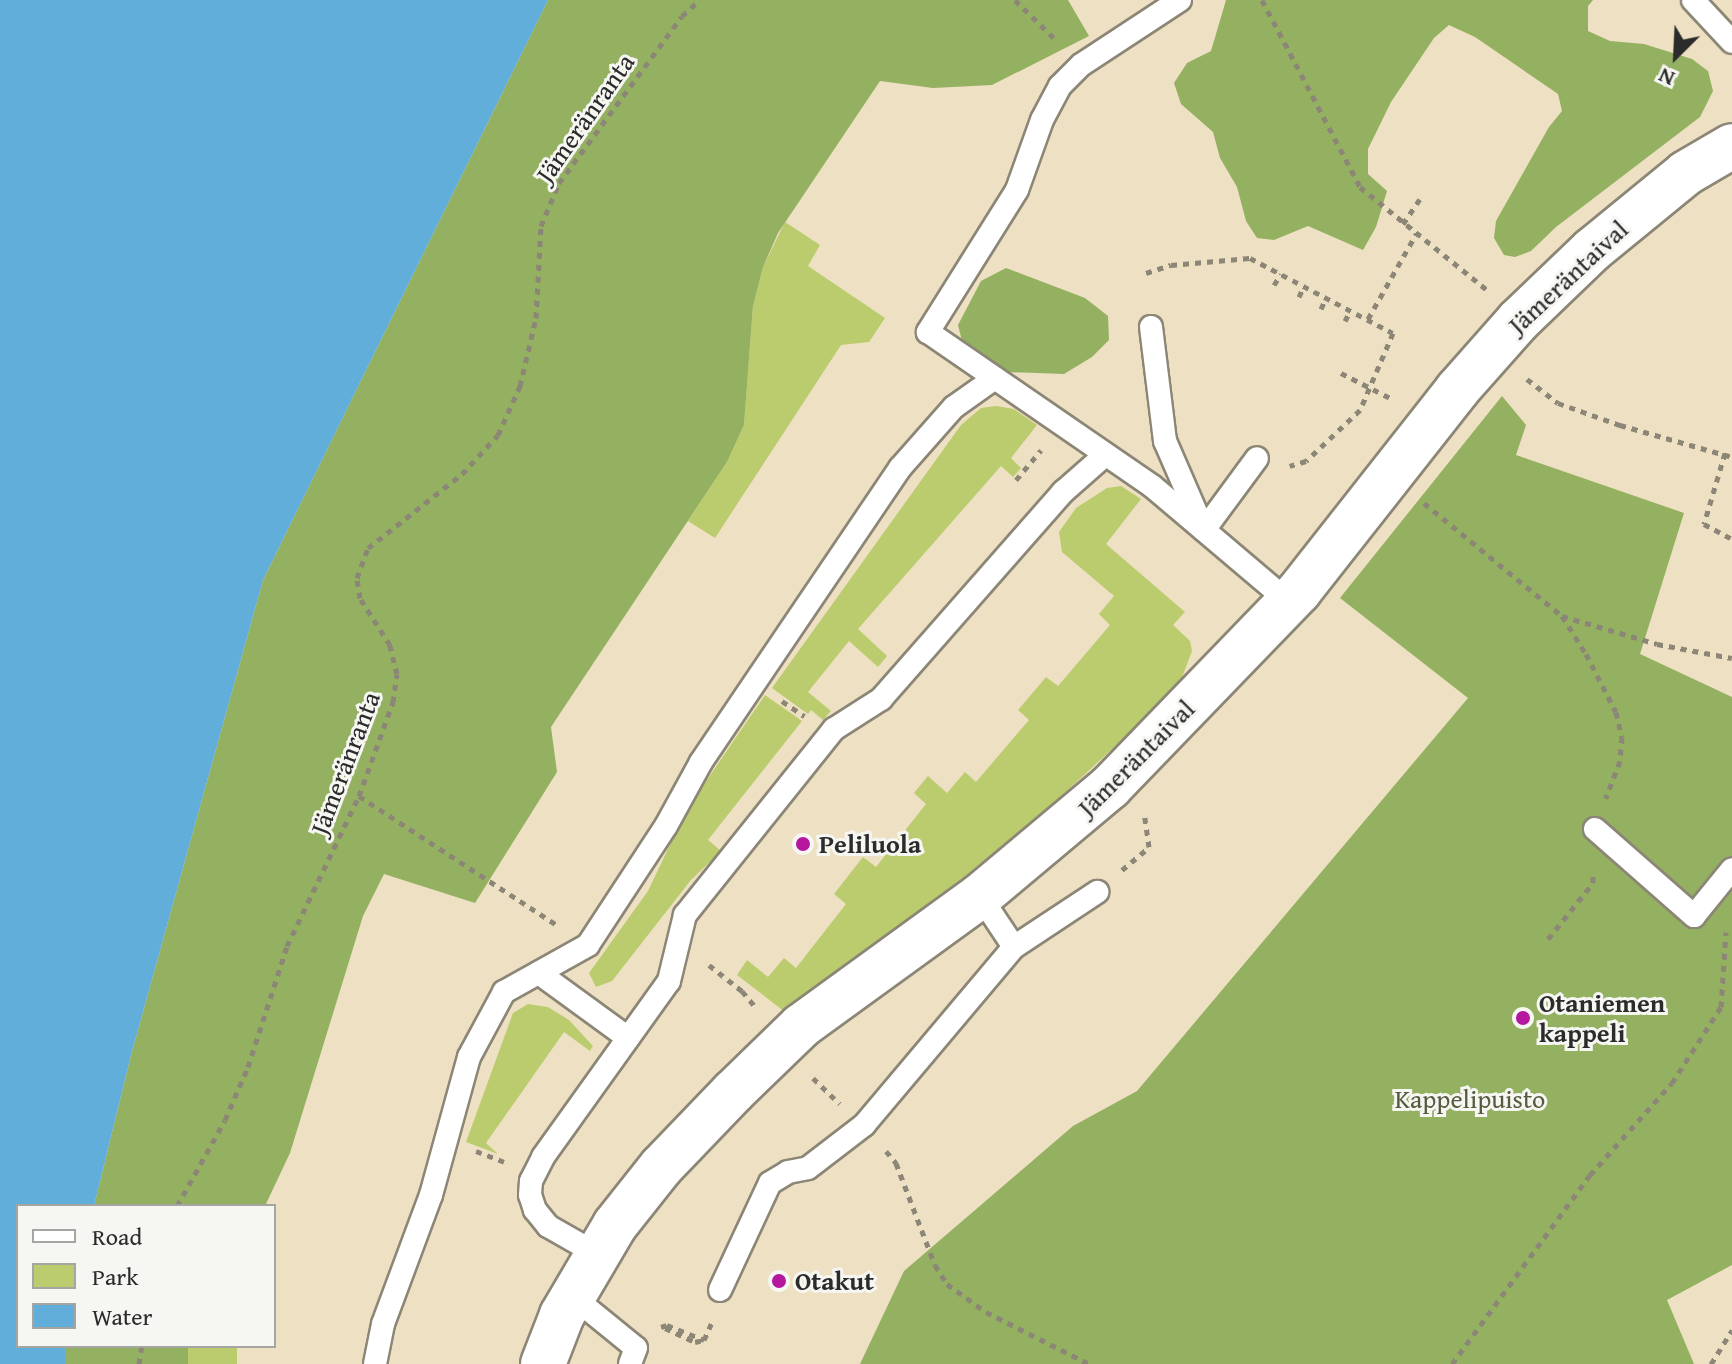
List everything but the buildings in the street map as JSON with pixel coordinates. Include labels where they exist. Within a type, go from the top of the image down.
[{"type":"street","name":"Jämeräntaival","points":[[543,1364],[572,1296],[597,1254],[661,1167],[784,1041],[838,997],[980,896],[1110,787],[1289,602],[1457,390],[1539,301],[1592,250],[1686,173],[1732,146]]},
{"type":"lane","points":[[1180,0],[1081,65],[1050,102],[1010,202],[928,332],[1152,486],[1289,602]]},
{"type":"lane","points":[[1693,0],[1732,42]]},
{"type":"lane","points":[[1151,327],[1165,441],[1204,530]]},
{"type":"lane","points":[[375,1364],[383,1324],[431,1195],[469,1057],[504,992],[588,945],[666,826],[701,762],[900,468],[954,407],[995,378]]},
{"type":"lane","points":[[597,1254],[548,1226],[535,1210],[530,1195],[531,1181],[543,1157],[669,981],[685,915],[834,729],[881,699],[1063,492],[1105,455]]},
{"type":"lane","points":[[1204,530],[1257,458]]},
{"type":"lane","points":[[1595,829],[1694,916],[1726,878]]},
{"type":"lane","points":[[720,1290],[770,1183],[788,1172],[808,1168],[864,1125],[1014,947],[1097,892]]},
{"type":"lane","points":[[980,896],[1014,947]]},
{"type":"lane","points":[[539,973],[628,1038]]},
{"type":"lane","points":[[572,1296],[636,1348],[630,1364]]},
{"type":"path","name":"Jämeränranta","points":[[178,1204],[225,1120],[248,1067],[287,946],[359,796],[393,702],[397,674],[390,645],[360,598],[357,578],[368,548],[462,474],[498,435],[520,386],[536,318],[541,226],[559,183],[682,16],[700,0]]},
{"type":"path","points":[[1015,0],[1081,65]]},
{"type":"path","points":[[1262,0],[1360,187],[1492,294]]},
{"type":"path","points":[[1403,224],[1420,199]]},
{"type":"path","points":[[1368,319],[1416,234]]},
{"type":"path","points":[[1146,273],[1171,265],[1250,258],[1393,333],[1360,410],[1300,465],[1276,466],[1257,458]]},
{"type":"path","points":[[1274,285],[1281,274]]},
{"type":"path","points":[[1299,297],[1304,286]]},
{"type":"path","points":[[1321,309],[1326,298]]},
{"type":"path","points":[[1345,321],[1350,311]]},
{"type":"path","points":[[1341,373],[1403,405]]},
{"type":"path","points":[[1525,377],[1558,403],[1620,425],[1732,457]]},
{"type":"path","points":[[1725,453],[1704,524],[1730,538]]},
{"type":"path","points":[[1389,476],[1562,616],[1603,682],[1616,712],[1622,737],[1620,761],[1595,829],[1593,883],[1548,939]]},
{"type":"path","points":[[1562,616],[1657,644],[1732,658]]},
{"type":"path","points":[[780,700],[805,717]]},
{"type":"path","points":[[359,796],[588,945]]},
{"type":"path","points":[[1147,820],[1149,847]]},
{"type":"path","points":[[1452,1364],[1590,1175],[1672,1083],[1721,1007],[1726,878]]},
{"type":"path","points":[[864,1125],[896,1163],[935,1265],[947,1284],[986,1312],[1089,1364]]},
{"type":"path","points":[[465,1146],[502,1161]]},
{"type":"path","points":[[662,1326],[695,1342],[701,1339],[679,1329]]},
{"type":"path","points":[[1711,1364],[1732,1330]]},
{"type":"green space","points":[[548,0],[1068,0],[1089,36],[992,85],[933,88],[880,81],[778,233],[763,267],[753,306],[744,425],[727,462],[551,727],[557,772],[475,903],[384,874],[363,916],[290,1153],[266,1204],[94,1204],[131,1055],[263,580]]},
{"type":"green space","points":[[1226,0],[1593,0],[1588,6],[1588,31],[1610,41],[1644,44],[1692,59],[1708,71],[1713,91],[1700,117],[1556,227],[1531,251],[1515,257],[1504,255],[1494,238],[1496,221],[1549,127],[1562,111],[1558,94],[1475,37],[1449,25],[1434,38],[1391,102],[1368,149],[1368,174],[1387,191],[1376,227],[1363,250],[1308,226],[1274,240],[1257,238],[1246,221],[1237,187],[1220,158],[1213,132],[1181,104],[1174,83],[1187,63],[1211,51]]},
{"type":"green space","points":[[785,222],[820,245],[808,266],[885,318],[869,342],[841,345],[715,538],[688,521],[727,462],[744,425],[753,306],[763,267]]},
{"type":"green space","points":[[1006,268],[1085,298],[1108,316],[1109,340],[1092,357],[1064,374],[1006,372],[985,360],[962,341],[958,325],[981,281]]},
{"type":"green space","name":"Kappelipuisto","points":[[1502,396],[1526,425],[1516,455],[1684,513],[1640,654],[1732,697],[1732,1265],[1667,1300],[1694,1364],[860,1364],[904,1271],[1073,1126],[1137,1091],[1468,698],[1340,598]]},
{"type":"green space","points":[[996,406],[1014,409],[1037,425],[1011,458],[1021,468],[1013,477],[1001,466],[858,629],[887,656],[878,667],[849,641],[808,692],[831,711],[823,720],[811,710],[808,714],[772,688],[961,425],[981,408]]},
{"type":"green space","points":[[1121,486],[1141,499],[1106,544],[1185,612],[1173,625],[1190,641],[1192,651],[1178,688],[1017,837],[785,1012],[737,975],[747,960],[768,977],[784,958],[796,968],[846,904],[834,894],[863,857],[876,867],[926,804],[914,793],[928,776],[947,793],[965,772],[976,782],[1029,720],[1018,710],[1046,677],[1058,686],[1110,625],[1099,614],[1114,596],[1062,552],[1059,532],[1076,508],[1107,488]]},
{"type":"green space","points":[[765,695],[802,721],[708,840],[721,851],[691,880],[612,981],[596,987],[589,973],[648,891],[687,809]]},
{"type":"green space","points":[[528,1004],[548,1007],[569,1020],[593,1046],[590,1051],[564,1032],[486,1143],[498,1154],[466,1142],[513,1013]]},
{"type":"green space","points":[[65,1348],[188,1348],[188,1364],[65,1364]]},
{"type":"green space","points":[[188,1348],[237,1348],[237,1364],[188,1364]]},
{"type":"water","points":[[0,0],[548,0],[263,580],[131,1055],[94,1204],[16,1204],[16,1348],[65,1348],[65,1364],[0,1364]]},
{"type":"place","name":"Peliluola","points":[[803,844]]},
{"type":"place","name":"Otaniemen kappeli","points":[[1523,1018]]},
{"type":"place","name":"Otakut","points":[[779,1281]]}]
